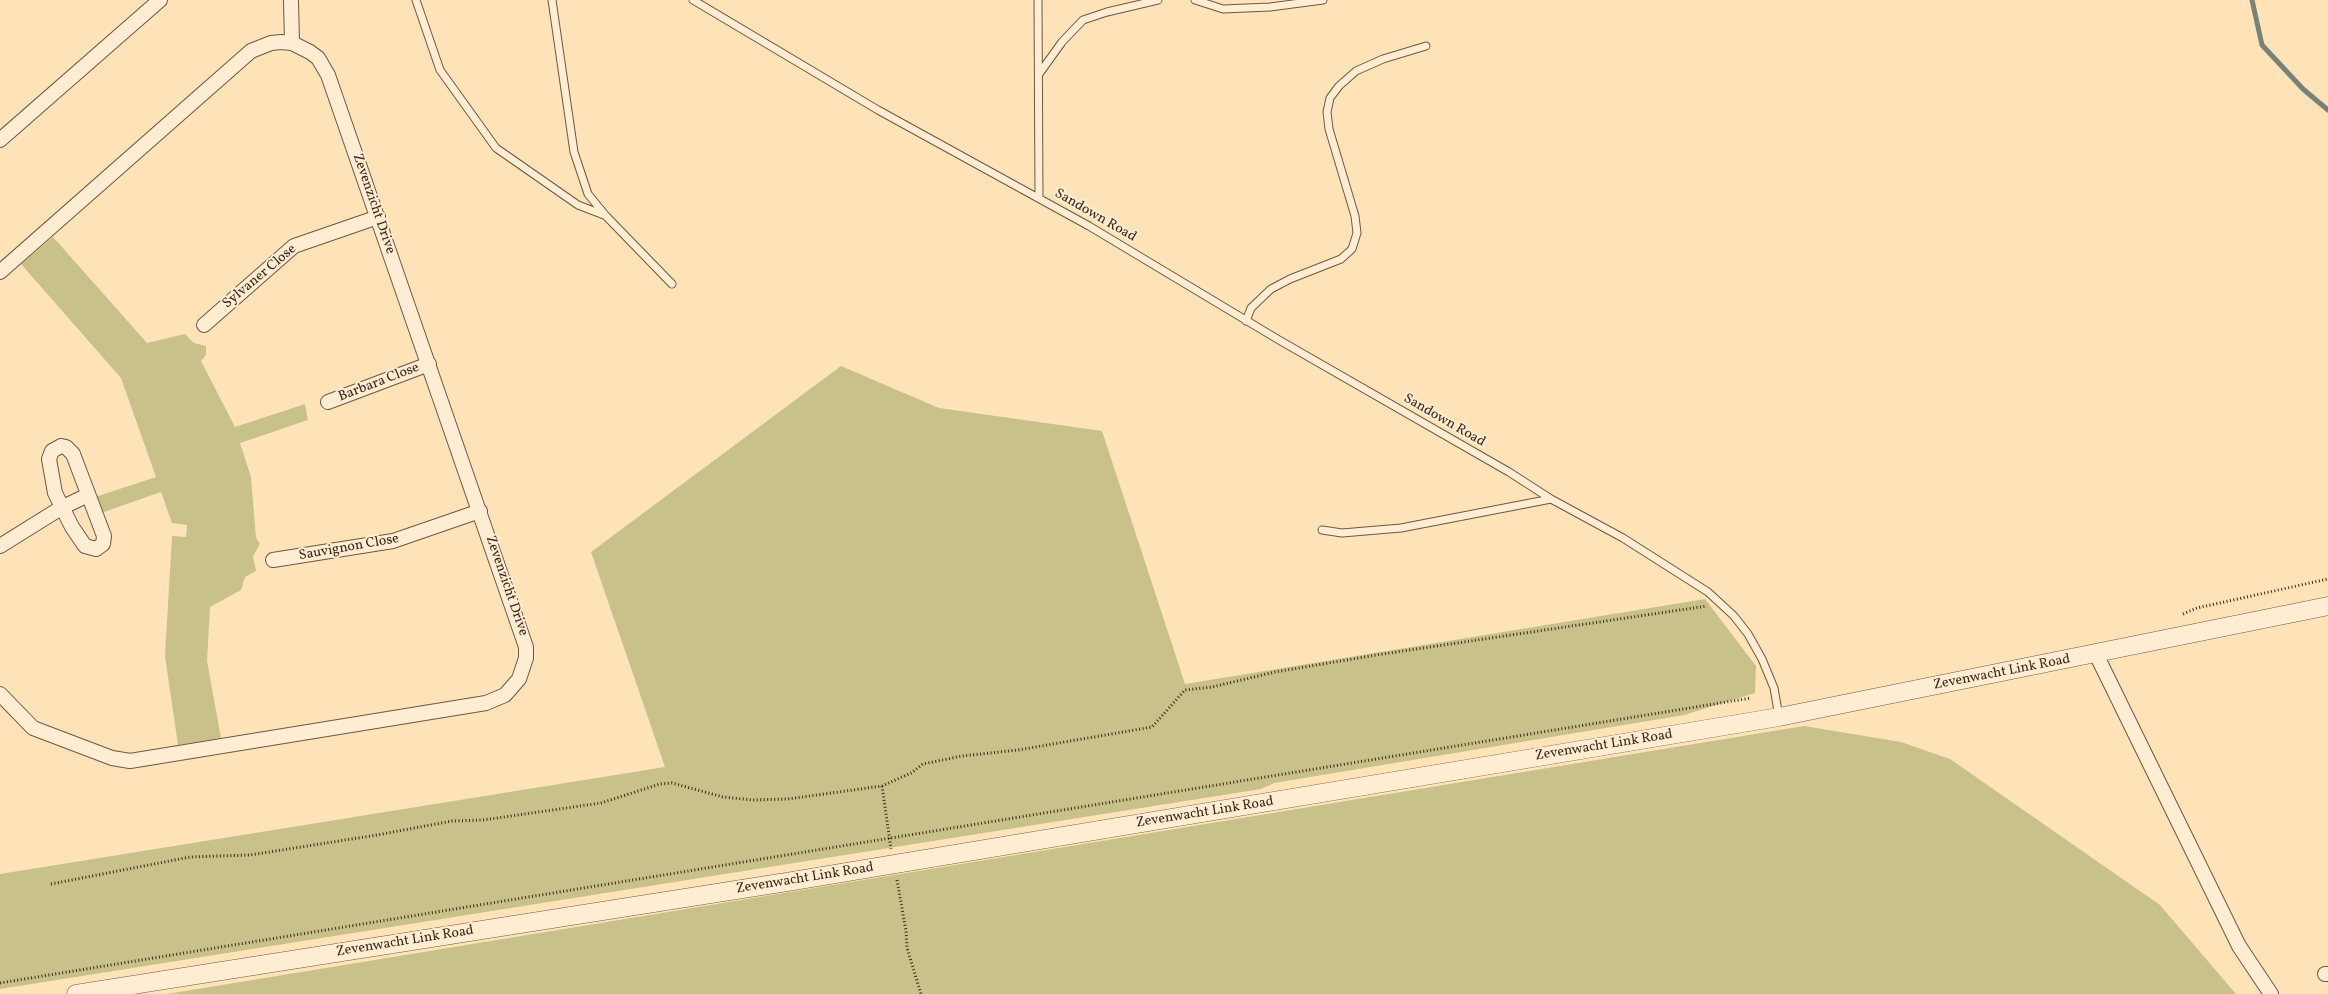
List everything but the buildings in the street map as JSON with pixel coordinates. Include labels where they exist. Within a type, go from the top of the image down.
[{"type":"street","points":[[0,140],[160,0]]},
{"type":"street","points":[[0,272],[251,51],[271,43],[292,43],[291,2]]},
{"type":"street","name":"Zevenzicht Drive","points":[[0,694],[33,728],[112,758],[130,761],[486,704],[496,700],[513,688],[519,679],[526,658],[526,647],[326,71],[310,52],[292,43]]},
{"type":"street","name":"Sylvaner Close","points":[[204,326],[294,246],[378,218]]},
{"type":"street","name":"Barbara Close","points":[[328,402],[429,364]]},
{"type":"street","points":[[66,447],[70,450],[88,495],[104,536],[103,544],[96,549],[86,546],[61,508],[55,493],[49,459],[56,448],[66,447]]},
{"type":"street","points":[[0,546],[61,508],[88,495]]},
{"type":"street","name":"Sauvignon Close","points":[[273,560],[393,541],[480,511]]},
{"type":"street","name":"Zevenwacht Link Road","points":[[76,994],[894,865],[1779,717],[2328,606]]},
{"type":"street","points":[[2096,654],[2239,946],[2270,994]]},
{"type":"lane","points":[[416,0],[440,70],[496,148],[578,205],[606,216]]},
{"type":"lane","points":[[552,0],[574,152],[588,194],[606,216],[672,284]]},
{"type":"lane","name":"Sandown Road","points":[[693,0],[878,110],[1039,198],[1551,499],[1622,538],[1708,592],[1739,622],[1762,659],[1774,688],[1779,717]]},
{"type":"lane","points":[[1038,0],[1039,198]]},
{"type":"lane","points":[[1039,75],[1062,42],[1084,20],[1107,12],[1158,0]]},
{"type":"lane","points":[[1194,0],[1223,9],[1270,7],[1323,0]]},
{"type":"lane","points":[[1246,320],[1252,308],[1271,289],[1290,279],[1342,259],[1352,249],[1357,233],[1356,216],[1329,129],[1328,112],[1330,98],[1338,86],[1356,71],[1383,59],[1426,46]]},
{"type":"lane","points":[[1322,530],[1342,533],[1401,528],[1551,499]]},
{"type":"path","points":[[2183,614],[2197,608],[2328,579]]},
{"type":"path","points":[[50,884],[190,856],[250,855],[452,821],[483,820],[601,803],[672,783],[723,797],[752,800],[788,799],[882,786],[911,773],[923,764],[962,756],[1036,747],[1152,726],[1185,690],[1212,687],[1275,672],[1705,607],[1719,602]]},
{"type":"path","points":[[0,982],[1751,698]]},
{"type":"path","points":[[882,786],[906,931],[907,948],[921,994]]},
{"type":"shaded area","points":[[53,237],[147,343],[185,334],[194,343],[206,346],[206,355],[201,361],[235,427],[305,404],[308,420],[240,443],[251,477],[256,538],[260,544],[253,556],[256,571],[245,577],[241,590],[210,607],[207,661],[221,738],[178,745],[165,656],[172,536],[186,537],[187,525],[172,523],[161,492],[101,513],[95,497],[156,477],[121,378],[21,264]]},
{"type":"shaded area","points":[[841,366],[939,408],[1102,431],[1185,684],[1705,599],[1756,666],[1755,693],[1684,715],[1274,783],[1261,789],[0,989],[0,874],[665,767],[591,552]]},
{"type":"shaded area","points":[[1804,726],[1901,742],[1950,759],[2160,905],[2236,994],[167,994]]},
{"type":"waterway","points":[[2252,0],[2262,45],[2303,89],[2328,110]]}]
